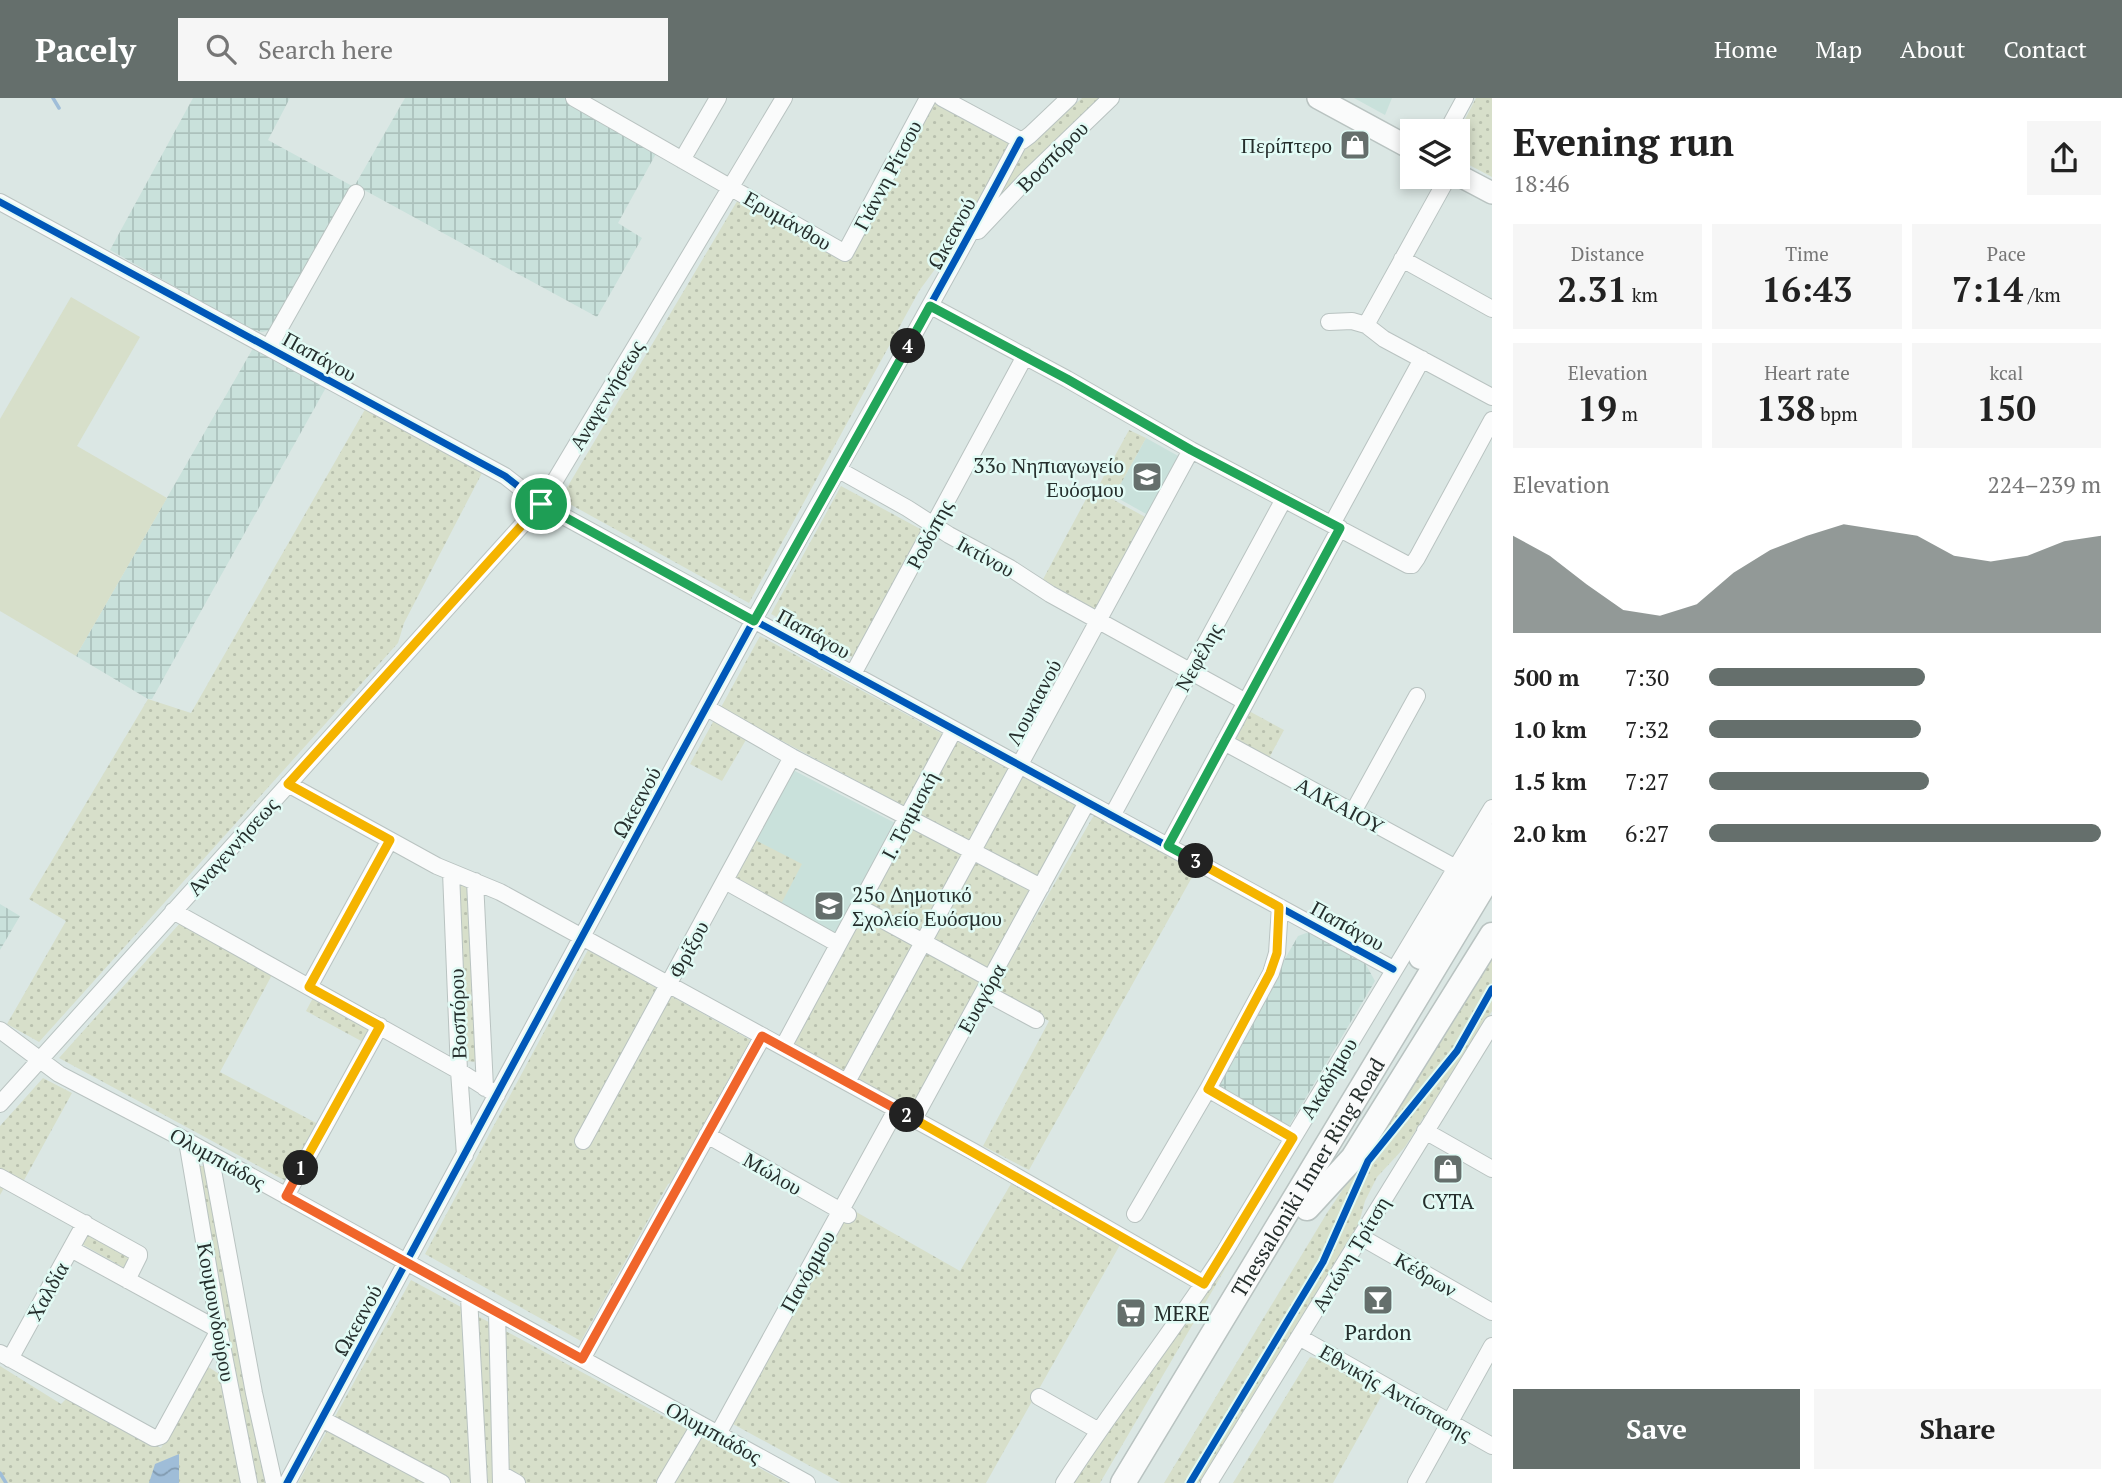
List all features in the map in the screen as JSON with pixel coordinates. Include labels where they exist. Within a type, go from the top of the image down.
[{"type":"highway","points":[[1301,1202],[1331,1110],[1492,836]]},
{"type":"highway","name":"Thessaloniki Inner Ring Road","points":[[1140,1483],[1492,872]]},
{"type":"highway","name":"Thessaloniki Inner Ring Road","points":[[1123,1483],[1492,901]]},
{"type":"highway","points":[[1301,1202],[1353,1158],[1492,935]]},
{"type":"main road","points":[[1328,100],[1400,142]]},
{"type":"main road","points":[[1470,181],[1492,193]]},
{"type":"street","name":"Ερυμάνθου","points":[[574,98],[845,253]]},
{"type":"street","points":[[682,160],[718,98]]},
{"type":"street","name":"Αναγεννήσεως","points":[[0,1104],[541,504],[784,98]]},
{"type":"street","name":"Γιάννη Ρίτσου","points":[[845,253],[928,98]]},
{"type":"street","points":[[942,98],[1025,138]]},
{"type":"street","name":"Βοσπόρου","points":[[1025,138],[1069,98]]},
{"type":"street","name":"Βοσπόρου","points":[[965,245],[1028,178],[1111,98]]},
{"type":"street","points":[[1454,119],[1465,98]]},
{"type":"street","name":"Ωκεανού","points":[[287,1483],[465,1155],[491,1091],[582,937],[754,621],[1025,138]]},
{"type":"street","points":[[1366,325],[1441,189]]},
{"type":"street","points":[[269,347],[356,193]]},
{"type":"street","name":"Παπάγου","points":[[0,202],[505,476],[541,504],[1393,969]]},
{"type":"street","points":[[1402,259],[1492,309]]},
{"type":"street","points":[[930,306],[1406,565],[1414,562],[1492,421]]},
{"type":"street","points":[[1329,322],[1352,321],[1366,325],[1384,339],[1492,397]]},
{"type":"street","name":"Ροδόπης","points":[[853,674],[1025,356]]},
{"type":"street","points":[[1168,846],[1341,529],[1422,359]]},
{"type":"street","name":"Λουκιανού","points":[[847,1082],[1191,450]]},
{"type":"street","name":"Ικτίνου","points":[[839,470],[1246,702]]},
{"type":"street","name":"Νεφέλης","points":[[1112,816],[1284,499]]},
{"type":"street","points":[[1353,812],[1417,696]]},
{"type":"street","points":[[707,708],[792,757],[1041,887]]},
{"type":"street","name":"Ι. Τσιμισκή","points":[[783,1047],[954,730]]},
{"type":"street","name":"ΑΛΚΑΙΟΥ","points":[[1224,742],[1456,868]]},
{"type":"street","name":"Φρίξου","points":[[583,1140],[792,757]]},
{"type":"street","points":[[288,784],[451,872],[500,892],[914,1119],[1204,1284]]},
{"type":"street","name":"Ευαγόρα","points":[[914,1119],[1087,802]]},
{"type":"street","name":"Ακαδήμου","points":[[1064,1483],[1204,1284],[1492,808]]},
{"type":"street","points":[[309,987],[390,840]]},
{"type":"street","name":"Βοσπόρου","points":[[451,872],[465,1155]]},
{"type":"street","name":"Βοσπόρου","points":[[475,881],[491,1091]]},
{"type":"street","points":[[725,881],[838,944]]},
{"type":"street","points":[[859,907],[923,942],[1036,1020]]},
{"type":"street","points":[[1135,1214],[1208,1089],[1270,973],[1277,953],[1279,907]]},
{"type":"street","points":[[173,911],[459,1070],[491,1091]]},
{"type":"street","name":"Αντώνη Τρίτση","points":[[1209,1483],[1492,1024]]},
{"type":"street","points":[[286,1196],[380,1026]]},
{"type":"street","name":"Ολυμπιάδος","points":[[0,1030],[66,1077],[807,1483]]},
{"type":"street","points":[[582,1359],[762,1036]]},
{"type":"street","points":[[1208,1089],[1293,1138]]},
{"type":"street","name":"Πανόρμου","points":[[718,1434],[896,1110]]},
{"type":"street","points":[[1425,1131],[1492,1169]]},
{"type":"street","name":"Μώλου","points":[[707,1135],[840,1211]]},
{"type":"street","name":"Κουμουνδούρου","points":[[187,1141],[248,1483]]},
{"type":"street","name":"Κουμουνδούρου","points":[[210,1154],[254,1393],[274,1483]]},
{"type":"street","points":[[0,1177],[139,1254],[127,1280]]},
{"type":"street","name":"Χαλδία","points":[[5,1356],[85,1223]]},
{"type":"street","name":"Κέδρων","points":[[1361,1237],[1492,1312]]},
{"type":"street","points":[[5,1356],[154,1438],[159,1438],[168,1424],[219,1331],[71,1249]]},
{"type":"street","points":[[470,1297],[479,1483]]},
{"type":"street","points":[[496,1312],[501,1479],[517,1483]]},
{"type":"street","name":"Εθνικής Αντίστασης","points":[[1299,1337],[1492,1446]]},
{"type":"street","points":[[1416,1483],[1492,1346]]},
{"type":"street","points":[[1039,1397],[1099,1431]]},
{"type":"street","points":[[322,1419],[442,1483]]},
{"type":"street","points":[[665,1483],[700,1424]]},
{"type":"shaded area","points":[[193,98],[290,98],[268,140],[354,187],[272,330],[262,332],[250,329],[110,250]]},
{"type":"shaded area","points":[[405,98],[567,98],[658,150],[618,223],[642,238],[597,317],[355,185]]},
{"type":"shaded area","points":[[1082,98],[1105,98],[960,235],[919,291],[749,603],[566,502],[562,496],[739,198],[848,259],[934,101],[1024,151]]},
{"type":"shaded area","points":[[1354,98],[1392,98],[1385,115]]},
{"type":"shaded area","points":[[1476,98],[1492,98],[1492,177],[1470,165],[1470,119],[1465,119]]},
{"type":"shaded area","points":[[71,297],[140,337],[77,446],[167,498],[76,656],[0,611],[0,419]]},
{"type":"shaded area","points":[[256,343],[328,384],[152,699],[148,699],[76,656]]},
{"type":"shaded area","points":[[367,406],[482,473],[404,623],[398,643],[39,1042],[7,1024],[66,921],[29,899],[148,699],[191,713]]},
{"type":"shaded area","points":[[1129,430],[1146,438],[1114,496],[1098,487]]},
{"type":"shaded area","name":"33ο Νηπιαγωγείο Ευόσμου","points":[[1146,438],[1180,457],[1148,515],[1114,496]]},
{"type":"shaded area","points":[[841,486],[937,538],[867,665],[771,614]]},
{"type":"shaded area","points":[[1092,488],[1147,518],[1095,614],[1041,583]]},
{"type":"shaded area","points":[[760,636],[1079,807],[911,1110],[792,1044],[917,813],[754,726],[722,781],[690,764]]},
{"type":"shaded area","points":[[1249,711],[1284,730],[1267,762],[1232,743]]},
{"type":"shaded area","points":[[793,770],[895,823],[835,935],[780,906],[755,840]]},
{"type":"shaded area","points":[[1094,815],[1196,870],[1029,1170],[983,1146],[1049,1021],[994,989]]},
{"type":"shaded area","points":[[755,840],[802,864],[780,906],[733,882]]},
{"type":"shaded area","points":[[456,881],[474,889],[479,1062],[463,1061]]},
{"type":"shaded area","points":[[0,904],[20,916],[0,950]]},
{"type":"shaded area","points":[[181,922],[273,973],[220,1072],[318,1124],[286,1181],[59,1058]]},
{"type":"shaded area","points":[[1309,932],[1365,963],[1375,981],[1289,1126],[1214,1083],[1298,936]]},
{"type":"shaded area","points":[[1492,947],[1492,1011],[1405,1147],[1377,1177],[1365,1201],[1359,1223],[1199,1483],[1164,1483],[1327,1213],[1363,1159]]},
{"type":"shaded area","points":[[588,950],[754,1042],[678,1180],[668,1184],[581,1341],[425,1254]]},
{"type":"shaded area","points":[[315,994],[372,1026],[363,1042],[306,1011]]},
{"type":"shaded area","points":[[43,1078],[72,1093],[23,1182],[11,1176],[0,1195],[0,1126]]},
{"type":"shaded area","points":[[197,1166],[208,1166],[211,1203],[248,1398],[268,1483],[257,1483]]},
{"type":"shaded area","points":[[1012,1182],[1121,1243],[986,1483],[841,1483],[733,1424],[851,1209],[960,1271]]},
{"type":"shaded area","points":[[1249,1228],[1100,1483],[1073,1483]]},
{"type":"shaded area","points":[[87,1230],[135,1257],[128,1270],[80,1243]]},
{"type":"shaded area","points":[[411,1280],[787,1483],[298,1483]]},
{"type":"shaded area","points":[[1310,1357],[1382,1395],[1333,1483],[1233,1483]]},
{"type":"shaded area","points":[[0,1366],[61,1404],[67,1398],[161,1448],[207,1366],[222,1376],[243,1483],[0,1483]]},
{"type":"water","points":[[179,1454],[179,1483],[149,1483],[155,1464]]},
{"type":"waterway","points":[[53,98],[59,108]]},
{"type":"waterway","points":[[0,1473],[6,1483]]},
{"type":"cycle path","points":[[287,1483],[696,726],[1020,140]]},
{"type":"cycle path","points":[[0,202],[505,476],[541,504],[1393,969]]},
{"type":"cycle path","points":[[1190,1483],[1323,1262],[1368,1161],[1457,1051],[1492,989]]},
{"type":"place","name":"Περίπτερο","points":[[1355,145]]},
{"type":"place","name":"33ο Νηπιαγωγείο Ευόσμου","points":[[1147,477]]},
{"type":"place","name":"25ο Δημοτικό Σχολείο Ευόσμου","points":[[829,906]]},
{"type":"place","name":"CYTA","points":[[1448,1169]]},
{"type":"place","name":"Pardon","points":[[1378,1300]]},
{"type":"place","name":"MERE","points":[[1131,1313]]},
{"type":"route","points":[[930,306],[1067,379],[1191,450],[1340,528],[1168,846],[1279,907],[1277,953],[1270,973],[1208,1089],[1293,1138],[1204,1284],[974,1152],[762,1036],[582,1359],[286,1196],[380,1026],[309,987],[390,840],[288,784],[541,504],[754,621],[930,306]]}]
